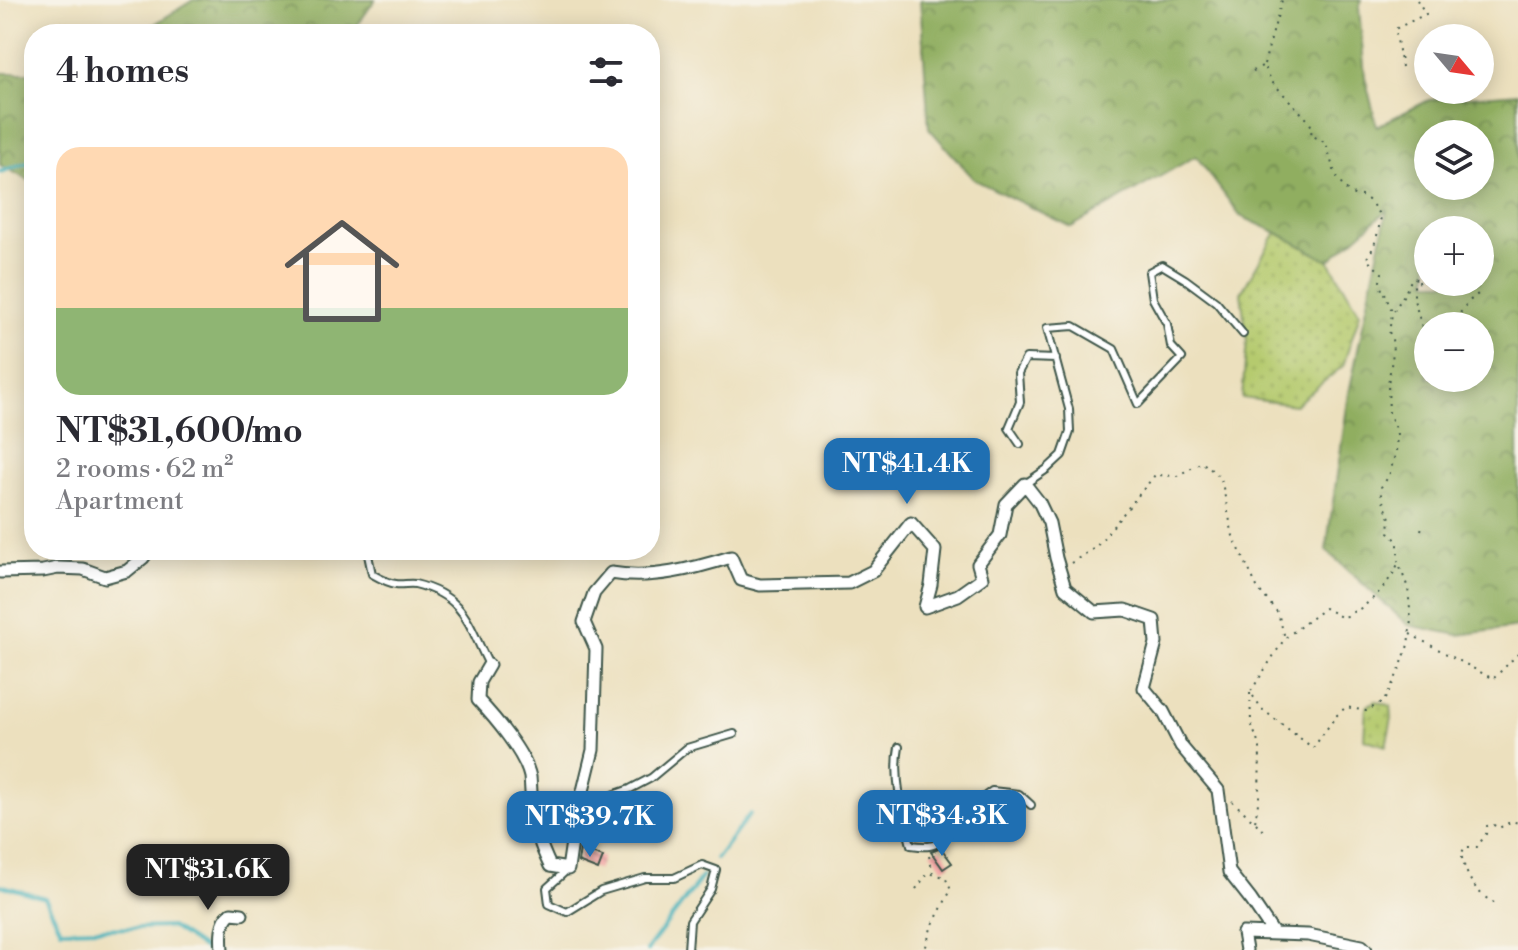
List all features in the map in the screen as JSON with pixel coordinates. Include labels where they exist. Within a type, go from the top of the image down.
[{"type":"street","points":[[489,665],[479,682],[478,700],[495,717],[529,774],[538,842],[550,866],[568,869],[593,750],[596,649],[584,622],[594,593],[611,573],[628,576],[692,570],[731,557],[741,580],[760,585],[849,583],[873,571],[911,523],[935,550],[925,607],[958,595],[982,578],[978,564],[1000,535],[1006,504],[1025,484],[1039,502],[1049,523],[1065,588],[1094,612],[1125,610],[1154,620],[1156,643],[1144,688],[1163,711],[1181,746],[1218,790],[1229,872],[1274,934]]},
{"type":"street","points":[[0,572],[83,569],[105,577],[127,571],[141,560]]},
{"type":"street","points":[[222,950],[224,919],[231,913],[242,914]]},
{"type":"street","points":[[1246,950],[1243,933],[1308,935],[1362,946],[1366,950]]},
{"type":"lane","points":[[1025,484],[1062,455],[1070,432],[1069,409],[1047,328],[1074,326],[1114,349],[1138,404],[1182,358],[1171,346],[1167,324],[1153,299],[1149,272],[1162,265],[1185,279],[1216,302],[1243,334]]},
{"type":"lane","points":[[1020,444],[1009,428],[1020,402],[1018,373],[1026,358],[1056,359]]},
{"type":"lane","points":[[369,560],[372,574],[395,584],[412,583],[445,595],[467,617],[489,665]]},
{"type":"lane","points":[[578,812],[651,778],[687,748],[734,734]]},
{"type":"lane","points":[[899,747],[896,760],[911,845],[934,845],[943,836],[945,818],[976,803],[992,791],[1019,794],[1031,805]]},
{"type":"lane","points":[[568,869],[547,888],[549,904],[567,912],[601,891],[645,878],[674,878],[702,865],[716,870],[711,889],[690,921],[688,950]]},
{"type":"path","points":[[1255,822],[1260,748],[1251,723],[1250,692],[1285,638],[1325,608],[1341,617],[1364,607],[1397,569],[1398,562],[1398,542],[1389,532],[1390,518],[1381,496],[1381,487],[1389,476],[1396,452],[1397,430],[1389,414],[1388,384],[1393,353],[1389,332],[1392,309],[1385,299],[1385,290],[1382,290],[1382,273],[1366,259],[1377,236],[1381,217],[1367,197],[1350,193],[1336,176],[1334,165],[1328,158],[1326,143],[1311,135],[1312,127],[1308,120],[1272,82],[1264,65],[1282,0]]},
{"type":"path","points":[[1402,67],[1395,29],[1426,14],[1417,0]]},
{"type":"path","points":[[1253,71],[1264,65]]},
{"type":"path","points":[[1392,314],[1412,278],[1425,280],[1414,284],[1418,312]]},
{"type":"path","points":[[1461,312],[1476,296]]},
{"type":"path","points":[[1060,570],[1096,547],[1155,475],[1177,476],[1202,462],[1221,478],[1233,536],[1258,589],[1278,613],[1285,638]]},
{"type":"path","points":[[1250,692],[1263,710],[1313,748],[1346,707],[1366,711],[1384,701],[1408,645],[1411,620],[1408,588],[1398,562]]},
{"type":"path","points":[[1409,634],[1493,679],[1518,654]]},
{"type":"path","points":[[1218,790],[1263,831]]},
{"type":"path","points":[[1494,903],[1481,896],[1475,888],[1461,854],[1465,847],[1477,847],[1486,834],[1487,826],[1492,824],[1499,828],[1512,821],[1518,823]]},
{"type":"path","points":[[927,847],[934,874]]},
{"type":"path","points":[[916,889],[928,873],[945,877],[951,890],[931,928],[925,950]]},
{"type":"green space","points":[[193,0],[375,0],[358,24],[155,24]]},
{"type":"green space","points":[[920,0],[1361,0],[1359,8],[1365,77],[1377,126],[1421,104],[1494,104],[1494,95],[1518,93],[1518,627],[1458,635],[1408,625],[1326,550],[1349,393],[1387,210],[1329,261],[1240,216],[1196,156],[1071,227],[975,180],[929,128]]},
{"type":"green space","points":[[0,73],[24,73],[24,178],[0,165]]},
{"type":"green space","points":[[1276,232],[1329,261],[1360,313],[1343,366],[1295,405],[1242,398],[1247,340],[1241,293]]},
{"type":"green space","points":[[1375,701],[1391,706],[1392,718],[1386,746],[1364,739],[1366,707]]},
{"type":"building","points":[[941,848],[952,863],[943,869],[931,852]]},
{"type":"building","points":[[580,849],[603,857],[598,870],[578,862]]},
{"type":"waterway","points":[[0,172],[24,164]]},
{"type":"waterway","points":[[716,859],[750,814]]},
{"type":"waterway","points":[[647,950],[703,876]]},
{"type":"waterway","points":[[0,885],[45,898],[61,930],[171,927],[206,950]]}]
